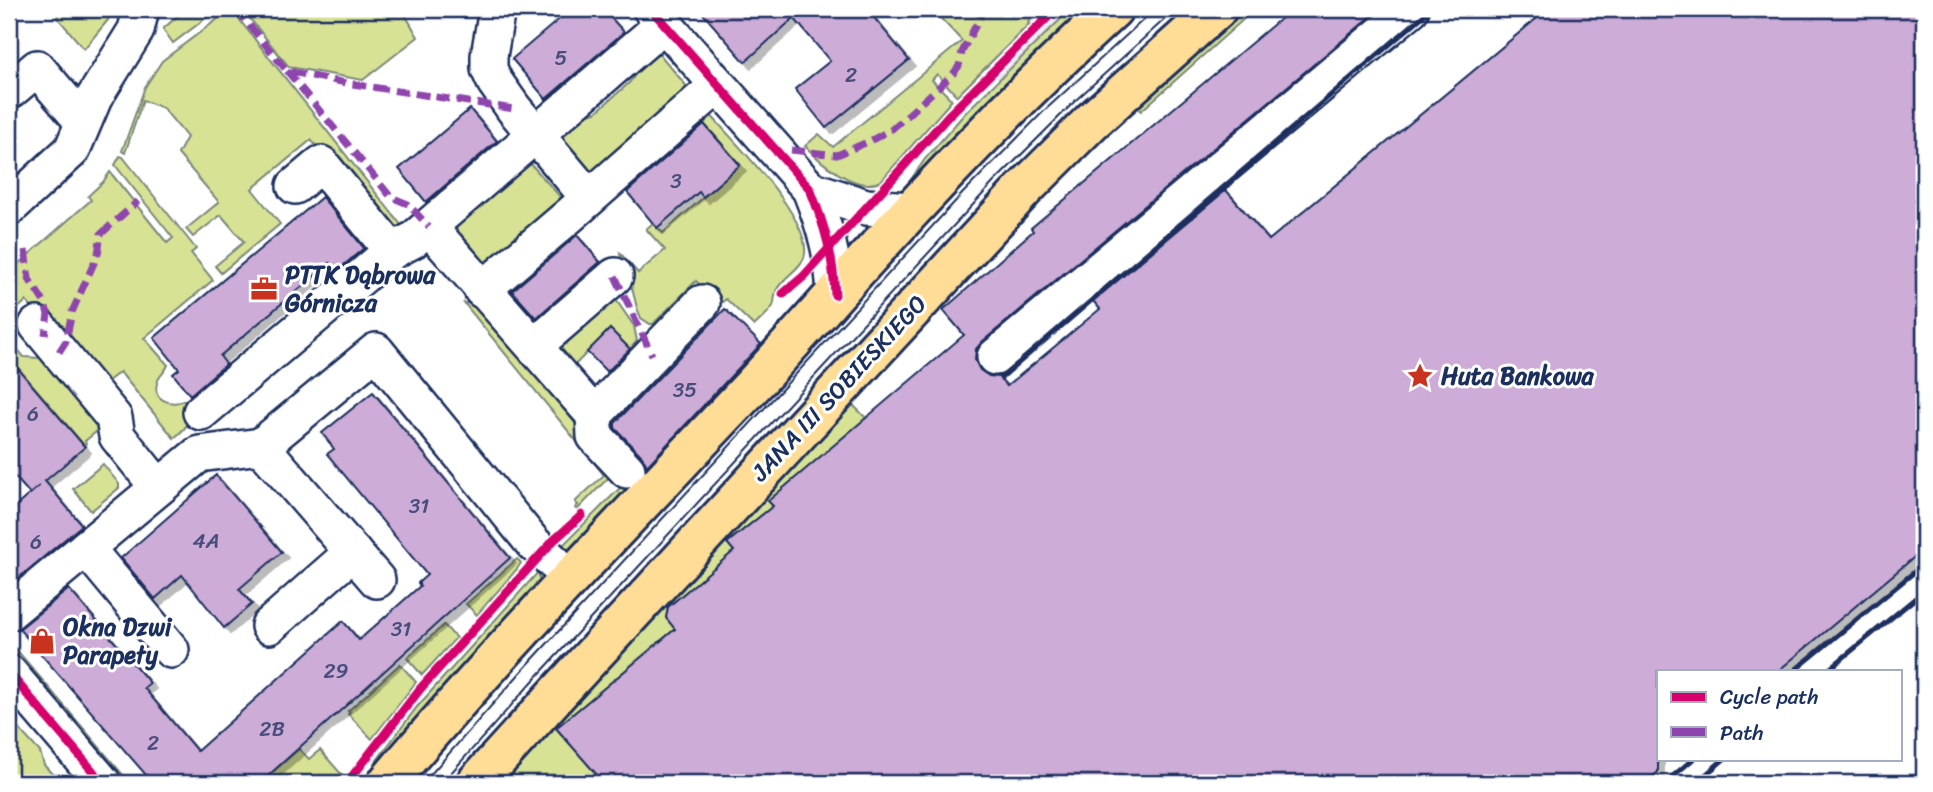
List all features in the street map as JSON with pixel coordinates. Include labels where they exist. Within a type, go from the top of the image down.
[{"type":"main road","points":[[387,783],[571,578],[752,386],[911,211],[1027,90],[1113,9]]},
{"type":"main road","name":"JANA III SOBIESKIEGO","points":[[476,783],[1023,190],[1100,114],[1217,9]]},
{"type":"street","points":[[9,208],[72,150],[94,98],[136,30],[141,9]]},
{"type":"street","points":[[497,9],[489,69],[514,109],[589,198]]},
{"type":"street","points":[[996,357],[1411,9]]},
{"type":"street","points":[[201,412],[392,251],[413,240],[429,227],[535,136],[657,16],[810,189],[830,247],[835,295]]},
{"type":"street","points":[[11,90],[37,68],[83,122]]},
{"type":"street","points":[[482,290],[718,85]]},
{"type":"street","points":[[295,186],[321,164],[392,251]]},
{"type":"street","points":[[810,189],[866,207],[911,211]]},
{"type":"street","points":[[429,227],[594,415],[595,436],[627,470]]},
{"type":"street","points":[[534,346],[615,276]]},
{"type":"street","points":[[594,415],[702,303]]},
{"type":"street","points":[[37,325],[114,418],[117,436],[158,487]]},
{"type":"street","points":[[9,612],[199,454],[261,446],[376,351],[533,543],[571,578]]},
{"type":"street","points":[[261,446],[377,580]]},
{"type":"street","points":[[86,548],[172,650]]},
{"type":"street","points":[[269,626],[353,552]]},
{"type":"street","points":[[9,673],[103,783]]},
{"type":"shaded area","points":[[932,9],[1090,9],[1007,88]]},
{"type":"green space","points":[[62,9],[110,9],[108,20],[84,49],[57,17]]},
{"type":"green space","points":[[180,9],[218,9],[173,43],[163,29],[182,12]]},
{"type":"green space","points":[[231,9],[409,235],[402,239],[311,140],[252,189],[280,224],[221,273],[215,266],[244,242],[221,215],[193,237],[186,229],[219,202],[178,154],[187,137],[163,108],[143,100],[125,153],[122,151],[145,87],[162,61]]},
{"type":"green space","points":[[242,9],[402,9],[418,37],[363,80],[289,67]]},
{"type":"green space","points":[[932,9],[1045,9],[1028,22],[1029,24],[957,96],[937,74],[932,80],[952,100],[881,181],[871,184],[850,180],[820,160],[805,146],[819,134],[833,147],[962,41]]},
{"type":"green space","points":[[1071,9],[1090,9],[917,180],[905,188],[925,159],[966,112]]},
{"type":"green space","points":[[1241,9],[1255,9],[1141,111],[1135,103]]},
{"type":"green space","points":[[657,51],[689,89],[591,182],[556,131],[571,118],[596,112],[629,83],[638,71],[639,59]]},
{"type":"green space","points":[[709,113],[786,204],[798,224],[804,243],[804,258],[779,286],[773,306],[754,326],[726,299],[720,304],[696,281],[650,324],[641,318],[632,288],[624,275],[620,253],[638,273],[665,250],[646,229],[653,223],[663,233],[740,165],[701,120]]},
{"type":"green space","points":[[120,156],[196,249],[191,253],[213,280],[144,338],[168,365],[158,380],[157,393],[169,402],[187,399],[190,405],[190,421],[174,438],[120,372],[99,388],[26,301],[15,311],[39,339],[33,344],[9,315],[9,272],[91,200],[88,196],[110,172],[167,243],[173,238],[115,165]]},
{"type":"green space","points":[[529,162],[563,200],[515,248],[486,262],[470,263],[479,256],[462,236],[450,240],[447,224]]},
{"type":"green space","points":[[614,297],[634,326],[637,341],[630,349],[610,329],[569,371],[560,354],[559,345]]},
{"type":"green space","points":[[464,303],[478,306],[614,472],[577,510],[575,508],[578,505],[575,502],[604,475]]},
{"type":"green space","points":[[9,339],[24,357],[40,358],[48,351],[108,422],[85,441],[84,446],[21,373],[9,384]]},
{"type":"green space","points":[[849,401],[866,418],[769,501],[773,506],[727,543],[734,551],[668,607],[666,618],[675,629],[556,728],[604,783],[579,783],[574,778],[567,783],[497,783]]},
{"type":"green space","points":[[103,464],[119,484],[119,488],[91,511],[73,489]]},
{"type":"green space","points":[[641,467],[645,471],[574,549],[561,547]]},
{"type":"green space","points":[[517,559],[521,563],[517,569],[477,615],[466,604]]},
{"type":"green space","points":[[539,571],[539,589],[379,768],[374,764],[417,707]]},
{"type":"green space","points":[[444,625],[456,638],[422,675],[407,658]]},
{"type":"green space","points":[[9,641],[130,783],[124,783],[9,649]]},
{"type":"green space","points":[[400,664],[416,682],[372,739],[348,711]]},
{"type":"green space","points":[[9,718],[40,752],[44,765],[60,783],[9,783]]},
{"type":"green space","points":[[299,749],[309,759],[320,750],[343,776],[338,783],[260,783]]},
{"type":"building","points":[[571,9],[603,9],[624,32],[546,99],[512,59]]},
{"type":"building","points":[[699,9],[867,9],[909,60],[826,128],[795,89],[830,61],[794,18],[745,62]]},
{"type":"building","name":"Huta Bankowa","points":[[1292,9],[1380,9],[982,342],[976,349],[975,360],[980,370],[989,376],[999,377],[1007,386],[1100,309],[1093,301],[1226,190],[1269,240],[1548,9],[1924,9],[1924,549],[1779,670],[1657,670],[1658,772],[1645,783],[604,783],[556,728],[675,629],[666,618],[668,607],[734,551],[727,543],[773,506],[768,501],[964,335],[943,310],[1033,231],[1031,228]]},
{"type":"building","points":[[470,109],[497,141],[426,202],[399,169]]},
{"type":"building","points":[[704,124],[740,165],[703,197],[699,192],[657,228],[627,192]]},
{"type":"building","points":[[322,197],[364,248],[337,271],[330,263],[274,310],[220,356],[226,364],[190,395],[173,374],[179,369],[154,338]]},
{"type":"building","points":[[577,235],[600,262],[536,318],[512,291]]},
{"type":"building","points":[[725,309],[761,344],[647,466],[642,456],[615,428],[615,423]]},
{"type":"building","points":[[610,329],[630,349],[607,372],[587,352]]},
{"type":"building","points":[[9,358],[85,447],[45,481],[82,525],[9,586],[9,512],[30,494],[9,470]]},
{"type":"building","points":[[373,392],[510,558],[260,783],[153,783],[19,629],[69,589],[150,683],[144,688],[197,751],[343,621],[359,640],[420,586],[418,583],[427,575],[327,454],[334,449],[322,433]]},
{"type":"building","points":[[216,475],[282,552],[239,589],[252,604],[224,628],[182,575],[155,599],[121,558]]},
{"type":"tram line","points":[[423,783],[521,672],[963,193],[1044,111],[1155,9]]},
{"type":"tram line","points":[[442,783],[994,182],[1077,99],[1176,9]]},
{"type":"railway","points":[[1001,378],[1431,9]]},
{"type":"railway","points":[[1795,670],[1924,564]]},
{"type":"railway","points":[[1828,670],[1924,591]]},
{"type":"railway","points":[[1665,783],[1692,760]]},
{"type":"railway","points":[[1696,783],[1723,760]]},
{"type":"marked path","points":[[236,9],[287,71],[514,109]]},
{"type":"marked path","points":[[791,150],[837,155],[892,129],[953,74],[984,9]]},
{"type":"marked path","points":[[287,71],[391,197],[408,204],[429,227]]},
{"type":"marked path","points":[[59,352],[66,341],[72,312],[98,254],[101,234],[138,201]]},
{"type":"marked path","points":[[25,250],[29,279],[44,302],[48,314],[45,335]]},
{"type":"marked path","points":[[615,276],[652,355]]},
{"type":"cycle path","points":[[651,9],[810,189],[827,241],[835,295]]},
{"type":"cycle path","points":[[783,294],[803,277],[948,116],[1056,9]]},
{"type":"cycle path","points":[[347,783],[420,689],[553,541],[582,515]]},
{"type":"cycle path","points":[[9,673],[103,783]]},
{"type":"place","name":"PTTK Dąbrowa Górnicza","points":[[264,289]]},
{"type":"place","name":"Huta Bankowa","points":[[1420,376]]},
{"type":"place","name":"Okna Dzwi Parapety","points":[[42,641]]}]
